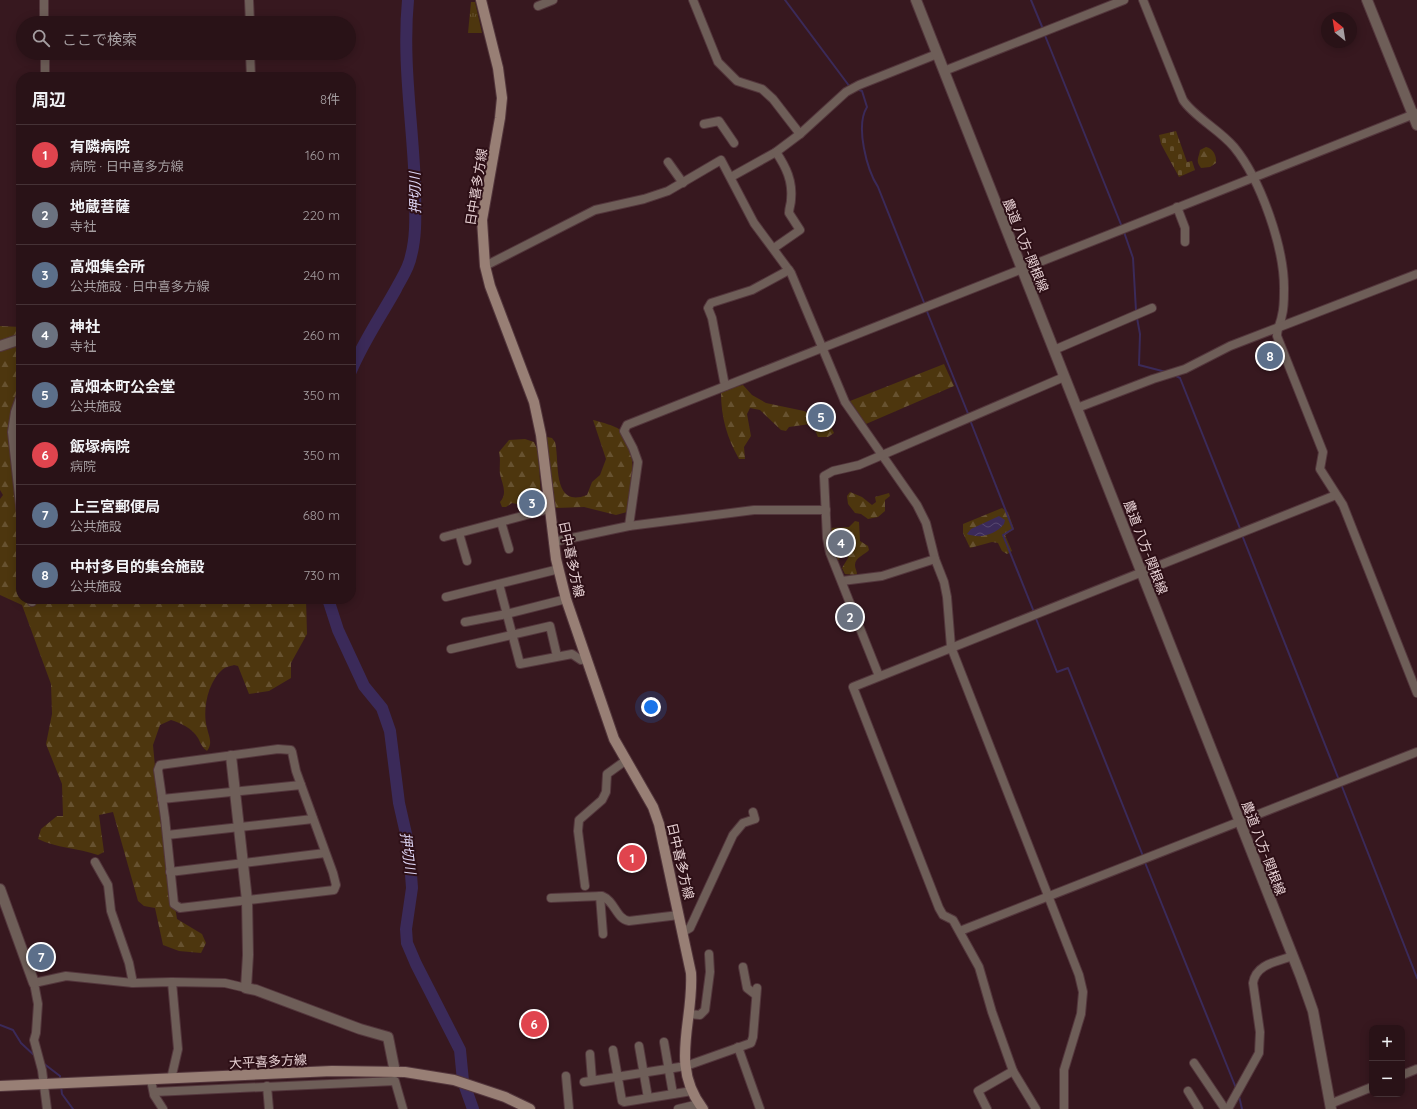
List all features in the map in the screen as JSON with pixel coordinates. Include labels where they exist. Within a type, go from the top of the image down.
[{"type":"main road","name":"日中喜多方線","points":[[481,0],[500,79],[502,98],[500,118],[482,220],[485,266],[490,286],[534,402],[542,435],[553,542],[566,599],[614,740],[656,815],[662,834],[691,973],[692,993],[684,1050],[692,1091],[701,1107]]},
{"type":"main road","name":"大平喜多方線","points":[[0,1087],[44,1083],[151,1080],[332,1071],[400,1072],[454,1080],[505,1097],[530,1109]]},
{"type":"street","points":[[44,0],[44,16]]},
{"type":"street","points":[[249,0],[250,16]]},
{"type":"street","points":[[538,6],[554,0]]},
{"type":"street","points":[[693,0],[718,62],[737,81],[762,89],[774,99],[800,134]]},
{"type":"street","name":"農道 八方-関根線","points":[[916,0],[1293,956],[1312,1011],[1330,1106]]},
{"type":"street","points":[[944,71],[1124,0]]},
{"type":"street","points":[[1143,0],[1187,107],[1221,133],[1235,148],[1252,177],[1275,231],[1282,261],[1284,291],[1283,309],[1277,329],[1277,336],[1323,452],[1320,469],[1343,505],[1417,693]]},
{"type":"street","points":[[1367,0],[1415,113],[1417,125]]},
{"type":"street","points":[[731,177],[776,152],[800,134],[853,88],[937,54]]},
{"type":"street","points":[[45,60],[45,72]]},
{"type":"street","points":[[250,60],[250,72]]},
{"type":"street","points":[[629,526],[638,462],[633,448],[624,431],[626,425],[1415,113]]},
{"type":"street","points":[[704,124],[719,121],[734,143]]},
{"type":"street","points":[[774,248],[800,230],[789,213],[791,200],[790,178],[787,169],[776,152]]},
{"type":"street","points":[[485,266],[595,210],[644,199],[668,191],[721,160],[731,177],[746,210],[789,270],[845,402],[917,505],[926,523],[934,559],[944,582],[947,598],[951,647],[1079,975],[1083,992],[1081,1014],[1064,1070],[1064,1109]]},
{"type":"street","points":[[668,162],[683,183]]},
{"type":"street","points":[[1177,207],[1185,228],[1185,242]]},
{"type":"street","points":[[725,386],[712,318],[708,308],[711,304],[752,290],[789,270]]},
{"type":"street","points":[[1077,408],[1153,379],[1185,369],[1230,346],[1417,274]]},
{"type":"street","points":[[1054,350],[1152,308]]},
{"type":"street","points":[[0,346],[16,341]]},
{"type":"street","points":[[879,676],[830,553],[824,476],[826,474],[859,465],[1064,377]]},
{"type":"street","points":[[16,407],[14,412],[12,432],[16,468]]},
{"type":"street","points":[[1036,1109],[1013,1071],[992,1012],[979,966],[953,920],[943,915],[939,908],[853,687],[1336,495]]},
{"type":"street","points":[[444,537],[549,509]]},
{"type":"street","points":[[553,542],[629,526],[754,510],[826,510]]},
{"type":"street","points":[[501,522],[509,549]]},
{"type":"street","points":[[459,533],[467,561]]},
{"type":"street","points":[[842,581],[882,576],[934,559]]},
{"type":"street","points":[[446,596],[559,569]]},
{"type":"street","points":[[499,584],[520,664],[572,654],[581,660],[586,659]]},
{"type":"street","points":[[465,622],[507,614],[566,599]]},
{"type":"street","points":[[451,649],[550,626],[557,656]]},
{"type":"street","points":[[278,749],[291,750],[301,785],[336,885],[334,890],[180,908],[174,904],[167,835],[158,770],[160,765],[231,756],[278,749]]},
{"type":"street","points":[[960,931],[1417,752]]},
{"type":"street","points":[[231,756],[247,900],[248,955],[246,988]]},
{"type":"street","points":[[585,886],[578,831],[579,820],[602,800],[606,792],[607,774],[625,761]]},
{"type":"street","points":[[162,799],[301,785]]},
{"type":"street","points":[[683,932],[690,928],[733,835],[743,823],[755,819],[753,812]]},
{"type":"street","points":[[167,835],[313,820]]},
{"type":"street","points":[[170,872],[325,854]]},
{"type":"street","points":[[96,862],[108,885],[111,911],[127,957],[133,983]]},
{"type":"street","points":[[0,889],[34,983],[38,1004],[36,1033],[34,1040],[38,1051],[47,1109]]},
{"type":"street","points":[[551,898],[600,896],[608,898],[625,920],[680,915]]},
{"type":"street","points":[[600,896],[603,934]]},
{"type":"street","points":[[689,1014],[700,1015],[706,1010],[710,979],[709,954]]},
{"type":"street","points":[[1228,1109],[1259,1054],[1260,1032],[1253,983],[1254,976],[1257,970],[1293,956]]},
{"type":"street","points":[[584,1082],[686,1066],[752,1042],[757,991],[747,988],[743,967]]},
{"type":"street","points":[[34,983],[66,976],[133,983],[225,983],[256,990],[360,1029],[388,1036],[400,1072]]},
{"type":"street","points":[[171,1079],[178,1049],[172,982]]},
{"type":"street","points":[[664,1042],[672,1094]]},
{"type":"street","points":[[638,1046],[648,1098]]},
{"type":"street","points":[[738,1047],[760,1109]]},
{"type":"street","points":[[613,1050],[622,1101],[624,1102],[692,1091]]},
{"type":"street","points":[[590,1054],[592,1080]]},
{"type":"street","points":[[1194,1063],[1225,1109]]},
{"type":"street","points":[[1405,1074],[1417,1069]]},
{"type":"street","points":[[988,1109],[978,1091],[1013,1071]]},
{"type":"street","points":[[566,1076],[569,1109]]},
{"type":"street","points":[[151,1080],[154,1092],[163,1109]]},
{"type":"street","points":[[154,1092],[395,1081],[403,1109]]},
{"type":"street","points":[[267,1086],[269,1109]]},
{"type":"street","points":[[1330,1106],[1369,1088]]},
{"type":"street","points":[[1188,1091],[1198,1109]]},
{"type":"street","points":[[678,1109],[701,1107]]},
{"type":"green space","points":[[471,2],[475,2],[482,33],[468,33]]},
{"type":"green space","points":[[1176,131],[1187,162],[1192,161],[1195,170],[1179,177],[1161,144],[1159,135]]},
{"type":"green space","points":[[1206,147],[1211,149],[1214,153],[1216,163],[1210,167],[1201,168],[1198,163],[1198,157],[1200,150]]},
{"type":"green space","points":[[0,326],[16,327],[16,602],[0,595],[0,499],[3,495],[0,490]]},
{"type":"green space","points":[[944,364],[954,386],[866,424],[850,401]]},
{"type":"green space","points":[[743,385],[752,395],[766,403],[804,411],[812,415],[818,424],[830,425],[834,433],[828,437],[818,437],[814,428],[810,424],[789,427],[786,431],[781,430],[760,410],[750,408],[747,414],[751,436],[744,447],[745,459],[739,459],[731,443],[726,427],[722,410],[721,393],[724,389]]},
{"type":"green space","points":[[593,420],[619,429],[625,435],[629,444],[632,455],[632,480],[627,512],[616,515],[584,507],[556,508],[551,504],[548,471],[550,459],[546,453],[547,437],[552,438],[555,442],[559,480],[562,489],[568,495],[575,497],[587,495],[592,482],[600,475],[606,459]]},
{"type":"green space","points":[[525,439],[534,442],[538,451],[541,497],[532,496],[524,500],[526,512],[520,510],[517,504],[512,503],[506,507],[502,507],[500,502],[504,492],[500,474],[499,452],[509,440]]},
{"type":"green space","points":[[850,492],[862,497],[872,505],[876,502],[875,497],[889,493],[890,496],[885,500],[885,511],[878,517],[868,519],[861,514],[855,513],[848,504],[847,496]]},
{"type":"green space","points":[[1002,508],[1008,512],[1014,529],[1005,535],[1012,551],[1007,554],[1002,551],[998,543],[992,542],[970,548],[963,533],[963,524]]},
{"type":"green space","points":[[855,521],[859,522],[860,541],[868,546],[869,550],[855,562],[857,575],[845,574],[842,568],[848,558],[847,550],[849,542],[843,535],[838,537],[836,544],[840,557],[839,560],[835,560],[829,528],[849,527]]},
{"type":"green space","points":[[20,604],[306,604],[307,634],[291,663],[291,678],[269,691],[249,694],[238,666],[234,665],[225,668],[217,675],[207,697],[205,713],[210,745],[207,751],[193,731],[182,724],[171,720],[160,725],[153,745],[158,799],[177,919],[202,934],[206,943],[201,953],[179,951],[163,945],[155,908],[144,906],[138,901],[113,812],[99,815],[104,852],[98,855],[52,844],[38,839],[41,829],[57,816],[63,816],[62,784],[46,744],[52,714],[51,684],[22,605]]},
{"type":"water","points":[[999,516],[1005,520],[1004,524],[996,531],[982,536],[967,534],[971,529]]},
{"type":"waterway","name":"押切川","points":[[356,360],[405,273],[409,265],[413,248],[415,187],[406,47],[408,0]]},
{"type":"waterway","points":[[785,0],[850,87]]},
{"type":"waterway","points":[[1031,0],[1043,29]]},
{"type":"waterway","points":[[1044,33],[1122,227]]},
{"type":"waterway","points":[[856,89],[862,91],[867,107],[862,125],[862,136],[870,170],[925,305]]},
{"type":"waterway","points":[[1124,232],[1133,258],[1136,311]]},
{"type":"waterway","points":[[926,309],[969,416]]},
{"type":"waterway","points":[[1137,318],[1140,334],[1139,365],[1166,372]]},
{"type":"waterway","points":[[1174,375],[1180,378],[1241,531]]},
{"type":"waterway","points":[[970,420],[1013,529],[1003,535],[1034,612]]},
{"type":"waterway","points":[[1242,535],[1339,780]]},
{"type":"waterway","name":"押切川","points":[[330,604],[338,630],[364,686],[382,708],[390,731],[399,803],[409,847],[412,888],[406,929],[407,943],[416,964],[460,1050],[463,1081],[473,1109]]},
{"type":"waterway","points":[[1035,616],[1057,672],[1068,668],[1143,856]]},
{"type":"waterway","points":[[1341,784],[1417,978]]},
{"type":"waterway","points":[[1144,860],[1236,1088]]},
{"type":"waterway","points":[[0,1025],[13,1030],[21,1043],[36,1057]]},
{"type":"waterway","points":[[43,1063],[60,1076],[60,1080]]},
{"type":"waterway","points":[[61,1086],[62,1094],[73,1109]]},
{"type":"waterway","points":[[1239,1096],[1242,1109]]},
{"type":"place","name":"中村多目的集会施設","points":[[1270,356]]},
{"type":"place","name":"高畑本町公会堂","points":[[821,417]]},
{"type":"place","name":"高畑集会所","points":[[532,503]]},
{"type":"place","name":"神社","points":[[841,543]]},
{"type":"place","name":"地蔵菩薩","points":[[850,617]]},
{"type":"place","name":"有隣病院","points":[[632,858]]},
{"type":"place","name":"上三宮郵便局","points":[[41,957]]},
{"type":"place","name":"飯塚病院","points":[[534,1024]]}]
